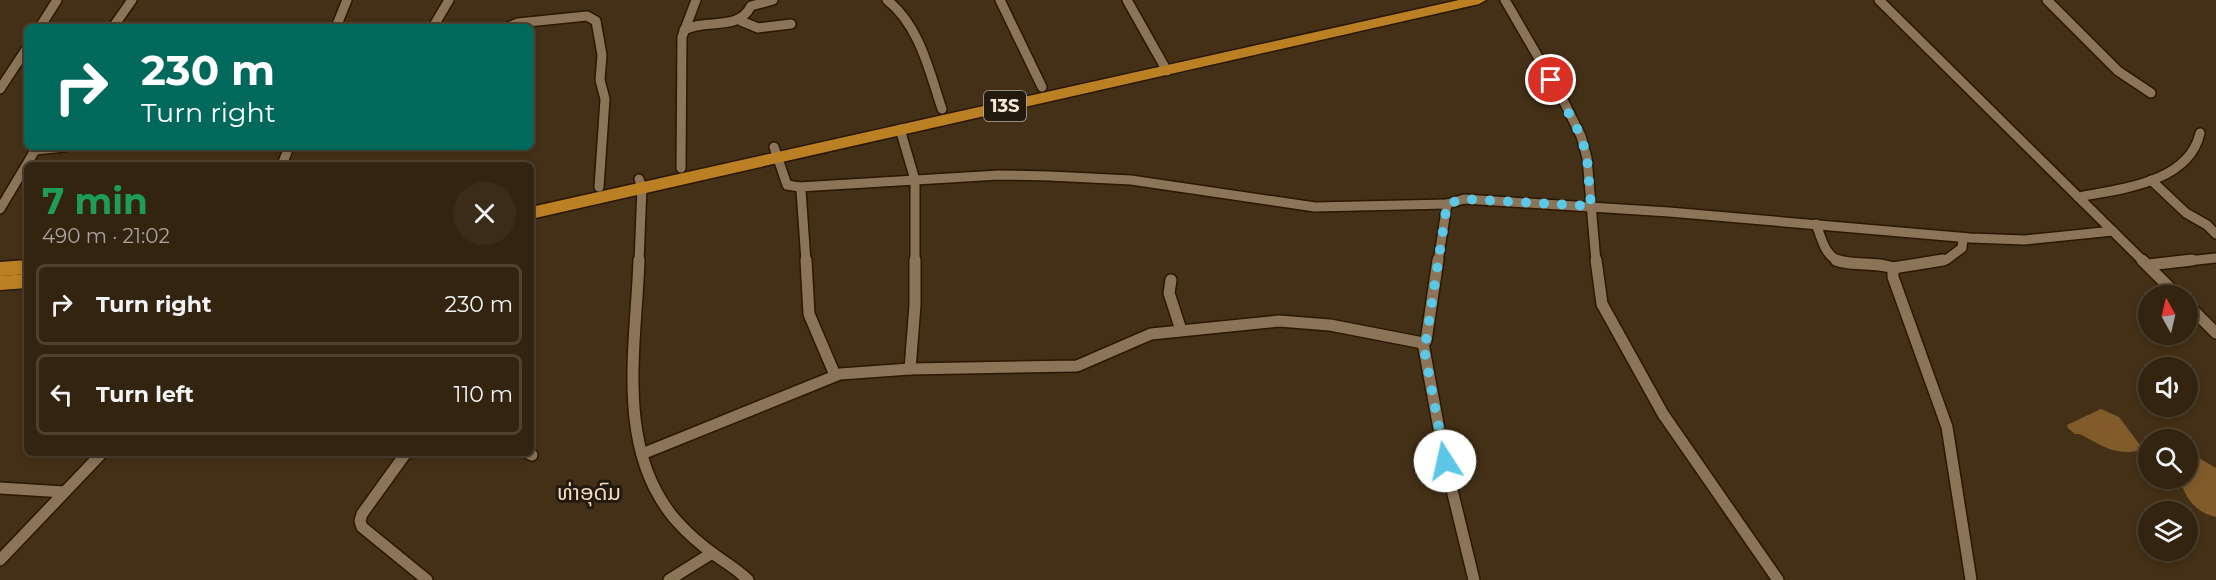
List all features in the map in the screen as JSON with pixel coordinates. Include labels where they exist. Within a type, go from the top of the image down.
[{"type":"highway","name":"13S","points":[[534,201],[598,187],[640,183],[681,168],[900,129],[1435,0]]},
{"type":"highway","name":"13S","points":[[534,212],[640,183],[776,152],[942,109],[1042,87],[1164,66],[1479,0]]},
{"type":"highway","points":[[0,269],[24,267]]},
{"type":"highway","points":[[0,283],[24,281]]},
{"type":"street","points":[[42,24],[57,0]]},
{"type":"street","points":[[115,24],[132,0]]},
{"type":"street","points":[[337,24],[347,0]]},
{"type":"street","points":[[435,24],[449,0]]},
{"type":"street","points":[[681,168],[684,30],[696,0]]},
{"type":"street","points":[[741,21],[748,15],[751,6],[773,0]]},
{"type":"street","points":[[887,0],[897,6],[914,32],[942,109]]},
{"type":"street","points":[[1000,0],[1042,87]]},
{"type":"street","points":[[1127,0],[1164,66]]},
{"type":"street","points":[[1505,0],[1563,100],[1581,136],[1587,158],[1598,283],[1602,304],[1663,414],[1778,580]]},
{"type":"street","points":[[1879,0],[2167,285]]},
{"type":"street","points":[[2047,0],[2118,71],[2151,93]]},
{"type":"street","points":[[516,24],[587,16],[596,21],[602,55],[600,80],[605,99],[598,187]]},
{"type":"street","points":[[684,30],[694,25],[741,21],[758,28],[791,24]]},
{"type":"street","points":[[0,89],[4,78],[24,52]]},
{"type":"street","points":[[900,129],[915,180],[915,304],[910,369]]},
{"type":"street","points":[[2078,196],[2131,187],[2172,172],[2198,148],[2200,134]]},
{"type":"street","points":[[776,152],[787,185],[799,187],[999,176],[1083,177],[1153,182],[1315,207],[1447,204],[1464,199],[1591,206],[1963,238],[2025,240],[2113,231]]},
{"type":"street","points":[[0,209],[24,169]]},
{"type":"street","points":[[2151,180],[2186,213],[2208,225],[2216,234]]},
{"type":"street","points":[[640,183],[633,417],[642,454],[661,497],[676,519],[712,553],[742,573],[748,580]]},
{"type":"street","points":[[799,187],[808,314],[835,375]]},
{"type":"street","points":[[1447,204],[1426,341],[1423,343],[1445,461],[1474,580]]},
{"type":"street","points":[[1816,224],[1829,254],[1835,260],[1880,263],[1893,268],[1946,260],[1962,248],[1963,238]]},
{"type":"street","points":[[2148,265],[2216,258]]},
{"type":"street","points":[[1893,268],[1893,277],[1947,427],[1971,580]]},
{"type":"street","points":[[1171,280],[1169,293],[1181,330]]},
{"type":"street","points":[[2198,315],[2216,333]]},
{"type":"street","points":[[642,454],[835,375],[910,369],[1077,366],[1151,334],[1279,321],[1330,325],[1423,343]]},
{"type":"street","points":[[0,560],[99,456]]},
{"type":"street","points":[[404,456],[362,514],[360,521],[362,527],[427,580]]},
{"type":"street","points":[[0,488],[64,492]]},
{"type":"street","points":[[669,580],[712,553]]},
{"type":"shaded area","points":[[2101,409],[2119,417],[2138,442],[2138,449],[2121,452],[2107,448],[2080,434],[2075,434],[2067,425]]},
{"type":"shaded area","points":[[2198,457],[2216,468],[2216,517],[2198,509],[2198,501],[2190,501],[2184,489],[2198,489]]},
{"type":"district","name":"ທ່າອຸດົມ","points":[[589,492]]},
{"type":"route","points":[[1445,461],[1423,343],[1426,341],[1447,204],[1464,199],[1591,206],[1587,158],[1581,136],[1551,80]]}]
